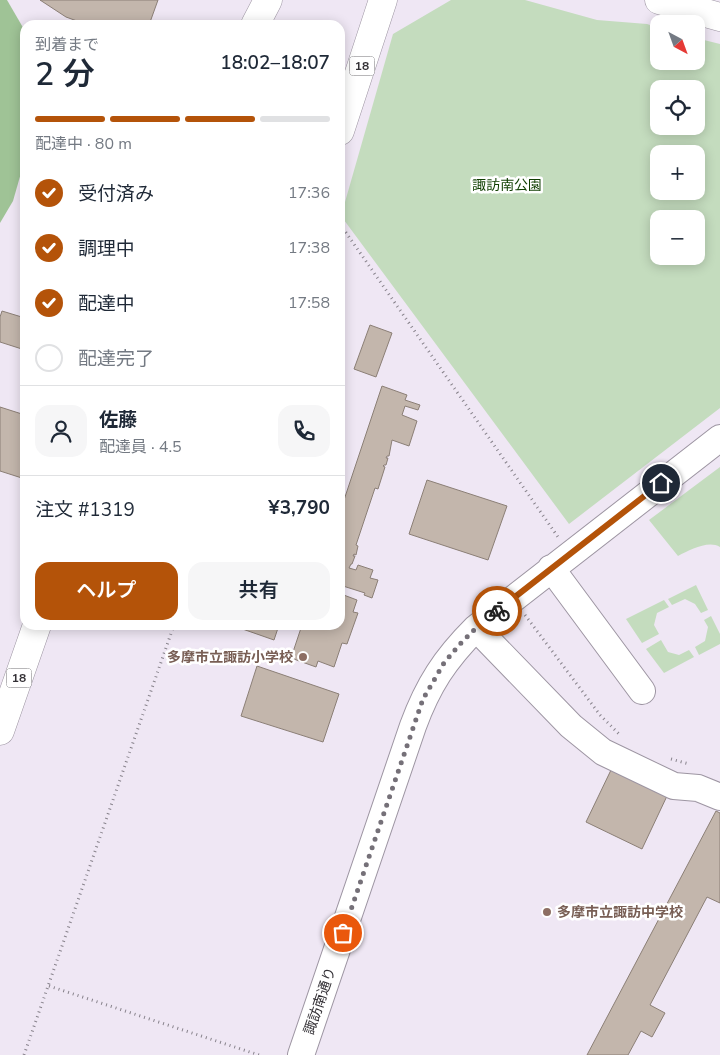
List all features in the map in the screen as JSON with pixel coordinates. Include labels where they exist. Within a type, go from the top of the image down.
[{"type":"main road","points":[[258,20],[268,0]]},
{"type":"main road","name":"18","points":[[345,116],[383,0]]},
{"type":"main road","points":[[658,0],[720,17]]},
{"type":"main road","name":"18","points":[[0,731],[35,630]]},
{"type":"street","name":"諏訪南通り","points":[[301,1055],[423,699],[444,663],[476,628],[720,438]]},
{"type":"street","points":[[551,568],[642,691]]},
{"type":"street","points":[[476,628],[571,726],[602,752],[674,786],[698,788],[720,797]]},
{"type":"path","points":[[345,231],[559,538]]},
{"type":"path","points":[[522,611],[600,715],[620,735]]},
{"type":"path","points":[[24,1055],[172,630]]},
{"type":"path","points":[[667,758],[693,765]]},
{"type":"path","points":[[49,986],[259,1055]]},
{"type":"green space","points":[[0,0],[7,0],[20,22],[20,176],[13,201],[0,223]]},
{"type":"green space","name":"諏訪南公園","points":[[451,0],[525,0],[597,20],[650,25],[650,70],[705,70],[705,40],[720,44],[720,408],[569,524],[345,221],[345,202],[393,34]]},
{"type":"green space","points":[[720,467],[720,547],[705,545],[678,556],[649,520]]},
{"type":"green space","points":[[696,585],[708,610],[701,613],[695,604],[685,599],[672,605],[668,599]]},
{"type":"green space","points":[[664,600],[669,607],[657,613],[654,625],[659,634],[642,643],[626,619]]},
{"type":"green space","points":[[711,616],[720,634],[720,644],[699,655],[695,647],[705,641],[708,627],[704,620]]},
{"type":"green space","points":[[661,640],[668,652],[679,655],[689,650],[694,657],[664,673],[646,649]]},
{"type":"building","points":[[40,0],[158,0],[151,20],[74,20],[66,17]]},
{"type":"building","points":[[2,311],[20,316],[20,348],[0,342],[0,317]]},
{"type":"building","points":[[370,325],[392,333],[376,377],[354,369]]},
{"type":"building","points":[[382,386],[407,395],[405,400],[420,405],[418,410],[405,406],[402,415],[417,421],[409,446],[392,440],[389,456],[386,458],[388,458],[386,465],[383,466],[385,467],[378,489],[375,488],[356,545],[358,546],[356,555],[354,554],[353,556],[355,556],[349,568],[356,570],[358,565],[373,570],[370,578],[378,580],[372,598],[364,595],[365,593],[345,587],[345,497]]},
{"type":"building","points":[[0,407],[20,413],[20,477],[0,471]]},
{"type":"building","points":[[427,480],[507,506],[488,560],[409,534]]},
{"type":"building","points":[[345,596],[357,600],[353,612],[358,613],[347,644],[342,643],[334,667],[318,661],[316,667],[291,658],[300,630],[345,630]]},
{"type":"building","points":[[245,630],[277,630],[274,640]]},
{"type":"building","points":[[257,666],[339,694],[323,742],[241,716]]},
{"type":"building","points":[[611,770],[667,796],[642,849],[586,822]]},
{"type":"building","points":[[716,811],[720,813],[720,903],[707,897],[650,1005],[665,1013],[652,1037],[641,1031],[628,1055],[587,1055]]},
{"type":"way so far","points":[[343,933],[423,699],[444,663],[476,628],[497,611]]},
{"type":"place","name":"多摩市立諏訪小学校","points":[[303,657]]},
{"type":"place","name":"多摩市立諏訪中学校","points":[[547,912]]},
{"type":"route","points":[[497,611],[661,483]]}]
